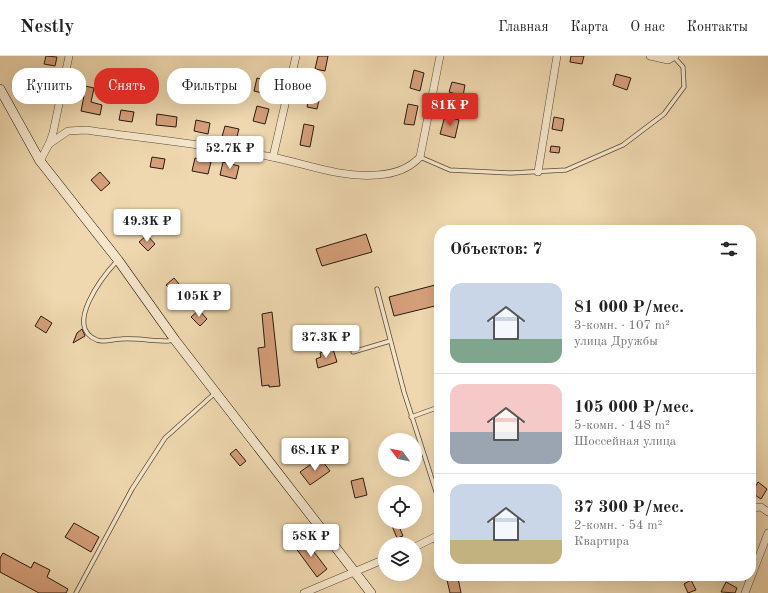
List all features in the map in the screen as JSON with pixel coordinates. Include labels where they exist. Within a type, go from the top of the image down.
[{"type":"main road","points":[[0,89],[40,161],[118,260],[175,340],[371,593]]},
{"type":"street","points":[[40,161],[49,144],[69,56]]},
{"type":"street","points":[[273,157],[296,56]]},
{"type":"street","points":[[49,144],[68,131],[81,129],[273,157],[351,175],[377,175],[404,170],[420,157],[440,56]]},
{"type":"street","points":[[538,172],[557,56]]},
{"type":"street","points":[[650,56],[668,60],[674,56]]},
{"type":"street","points":[[756,507],[761,506],[768,512]]},
{"type":"street","points":[[756,564],[768,533]]},
{"type":"street","points":[[422,545],[434,542]]},
{"type":"street","points":[[304,593],[378,562]]},
{"type":"street","points":[[745,593],[750,581]]},
{"type":"lane","points":[[420,157],[450,170],[511,173],[566,170],[623,145],[664,114],[684,87],[683,67],[674,56]]},
{"type":"lane","points":[[118,260],[103,277],[91,296],[85,310],[84,329],[98,341],[122,339],[175,340]]},
{"type":"lane","points":[[377,289],[411,417],[434,486]]},
{"type":"lane","points":[[352,352],[390,341]]},
{"type":"lane","points":[[76,593],[132,489],[165,438],[216,393]]},
{"type":"lane","points":[[411,417],[434,409]]},
{"type":"building","points":[[46,56],[57,57],[55,66],[44,64]]},
{"type":"building","points":[[318,56],[328,56],[326,68],[315,68]]},
{"type":"building","points":[[571,56],[584,56],[582,64],[570,62]]},
{"type":"building","points":[[414,70],[424,73],[420,91],[410,88]]},
{"type":"building","points":[[616,74],[631,78],[627,90],[613,85]]},
{"type":"building","points":[[257,78],[259,78],[259,92],[254,91]]},
{"type":"building","points":[[452,82],[465,85],[463,96],[449,92]]},
{"type":"building","points":[[86,86],[94,88],[91,102],[102,105],[100,115],[81,111],[82,104],[86,104]]},
{"type":"building","points":[[308,104],[318,104],[317,109],[307,107]]},
{"type":"building","points":[[408,104],[418,106],[414,125],[404,124]]},
{"type":"building","points":[[257,106],[269,109],[265,124],[253,121]]},
{"type":"building","points":[[121,110],[134,112],[132,122],[119,120]]},
{"type":"building","points":[[157,114],[177,117],[176,127],[156,125]]},
{"type":"building","points":[[445,116],[459,120],[455,138],[440,134]]},
{"type":"building","points":[[554,117],[564,119],[562,131],[552,129]]},
{"type":"building","points":[[196,120],[210,123],[208,134],[194,131]]},
{"type":"building","points":[[304,124],[314,126],[310,147],[300,145]]},
{"type":"building","points":[[225,126],[239,129],[236,140],[222,137]]},
{"type":"building","points":[[551,146],[560,147],[559,153],[550,152]]},
{"type":"building","points":[[152,157],[165,159],[163,169],[150,167]]},
{"type":"building","points":[[195,158],[211,162],[208,174],[192,171]]},
{"type":"building","points":[[223,162],[239,166],[236,179],[220,175]]},
{"type":"building","points":[[100,172],[110,183],[101,191],[91,180]]},
{"type":"building","points":[[366,234],[372,252],[322,266],[316,249]]},
{"type":"building","points":[[147,235],[155,244],[148,251],[139,242]]},
{"type":"building","points":[[174,278],[185,291],[188,288],[197,298],[189,305],[178,292],[175,294],[166,285]]},
{"type":"building","points":[[434,285],[434,306],[394,316],[389,297]]},
{"type":"building","points":[[199,310],[207,319],[200,326],[191,317]]},
{"type":"building","points":[[272,312],[280,386],[269,387],[269,385],[262,386],[258,348],[265,347],[262,314]]},
{"type":"building","points":[[41,316],[52,323],[46,333],[35,326]]},
{"type":"building","points":[[82,329],[85,336],[73,343],[77,333]]},
{"type":"building","points":[[333,349],[337,362],[318,368],[316,359],[321,357],[320,353]]},
{"type":"building","points":[[236,449],[246,461],[240,466],[230,454]]},
{"type":"building","points":[[320,458],[330,471],[310,485],[300,472]]},
{"type":"building","points":[[363,478],[367,495],[355,498],[351,481]]},
{"type":"building","points":[[758,482],[767,489],[761,499],[756,496],[756,486]]},
{"type":"building","points":[[74,523],[99,537],[91,552],[65,537]]},
{"type":"building","points":[[393,529],[400,529],[403,536],[397,537]]},
{"type":"building","points":[[305,540],[327,569],[317,577],[295,547]]},
{"type":"building","points":[[3,553],[31,568],[34,562],[50,570],[47,577],[68,589],[66,593],[39,593],[0,572],[0,558]]},
{"type":"building","points":[[447,581],[459,581],[461,593],[450,593]]},
{"type":"building","points":[[692,581],[696,590],[688,593],[684,584]]},
{"type":"building","points":[[726,582],[737,588],[735,593],[721,592]]}]
